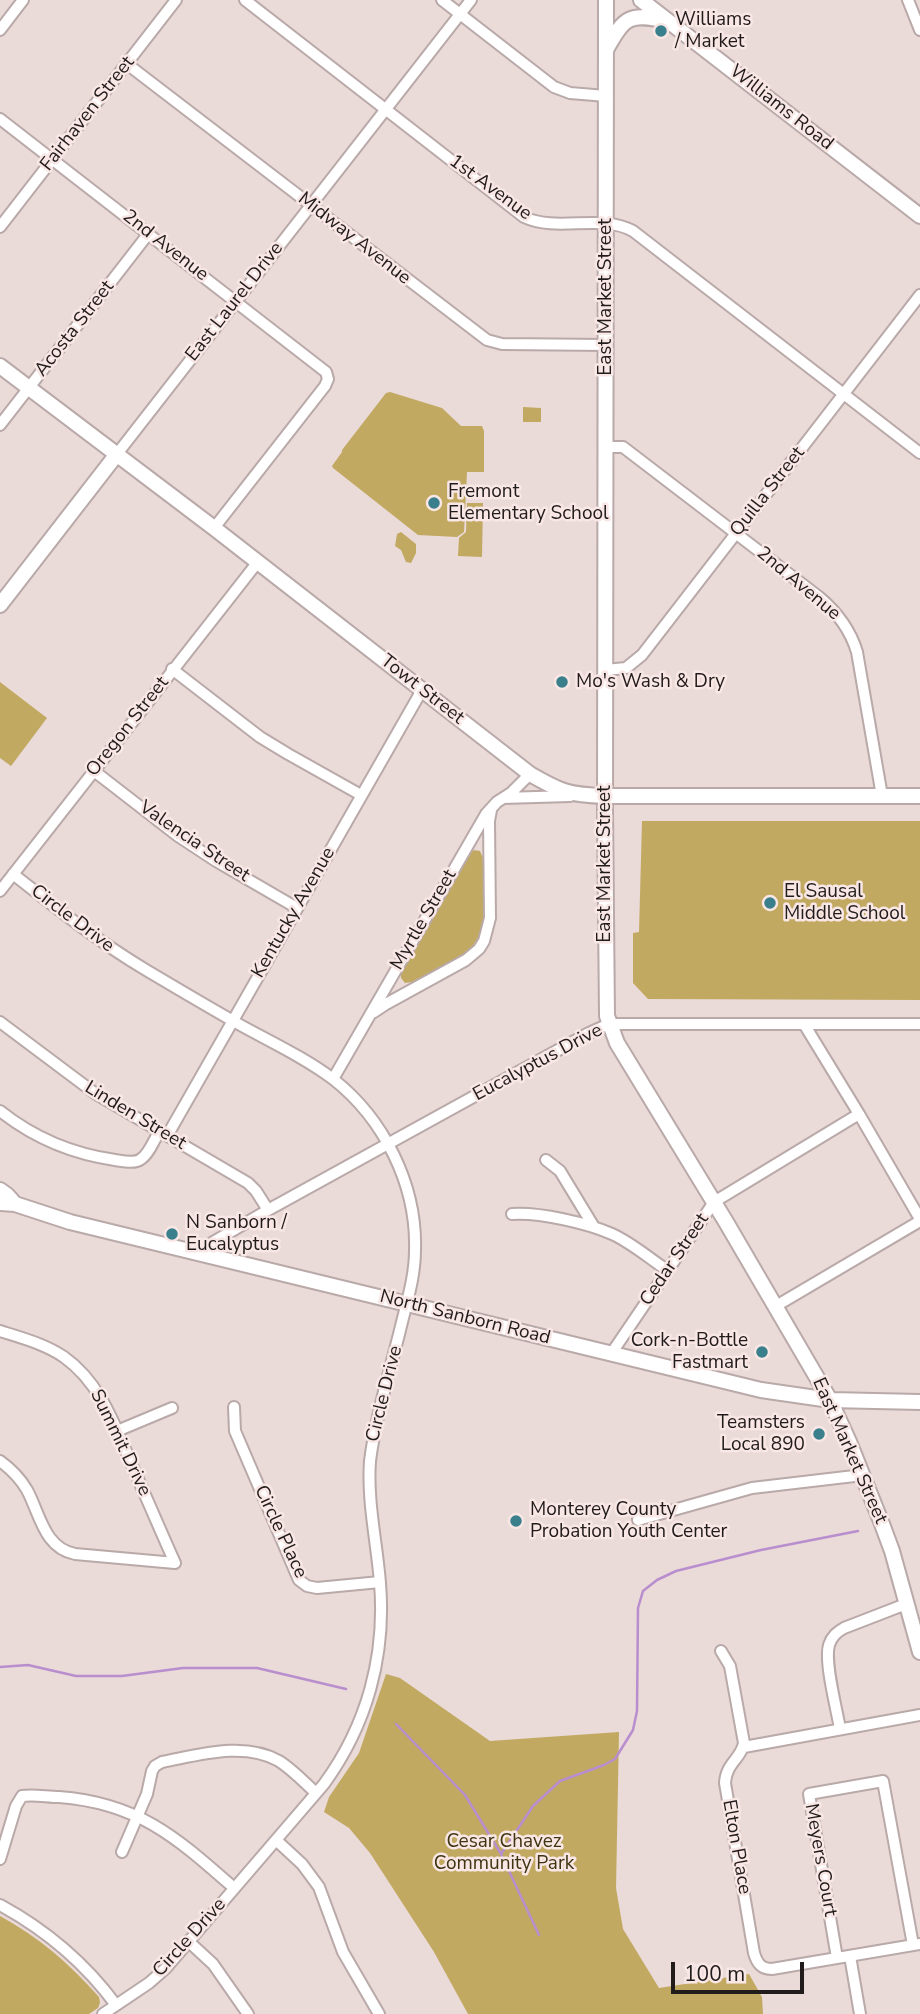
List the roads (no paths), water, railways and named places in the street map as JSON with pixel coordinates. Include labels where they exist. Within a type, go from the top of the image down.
[{"type":"main road","name":"East Market Street","points":[[606,0],[606,1009],[609,1024],[619,1046],[830,1400],[892,1551],[912,1609],[920,1652]]},
{"type":"main road","name":"Williams Road","points":[[641,0],[920,216]]},
{"type":"main road","points":[[606,49],[627,20],[644,16],[669,22]]},
{"type":"main road","name":"Towt Street","points":[[0,366],[214,528],[530,774],[555,789],[605,796],[920,796]]},
{"type":"main road","name":"East Laurel Drive","points":[[0,605],[117,454]]},
{"type":"main road","name":"North Sanborn Road","points":[[0,1190],[15,1204]]},
{"type":"main road","name":"North Sanborn Road","points":[[0,1203],[15,1204],[70,1222],[761,1390],[830,1400],[920,1402]]},
{"type":"street","points":[[0,30],[23,0]]},
{"type":"street","name":"Fairhaven Street","points":[[0,227],[176,0]]},
{"type":"street","name":"1st Avenue","points":[[245,0],[524,217],[545,223],[606,224],[624,227],[638,235],[920,453]]},
{"type":"street","points":[[442,0],[554,87],[570,93],[606,96]]},
{"type":"street","name":"East Laurel Drive","points":[[117,454],[471,0]]},
{"type":"street","points":[[907,3],[920,30]]},
{"type":"street","name":"Midway Avenue","points":[[127,64],[486,340],[510,345],[606,345]]},
{"type":"street","name":"2nd Avenue","points":[[0,119],[324,369],[327,375],[325,386],[214,528]]},
{"type":"street","name":"Acosta Street","points":[[0,425],[149,233]]},
{"type":"street","name":"Quilla Street","points":[[605,670],[626,668],[638,659],[920,295]]},
{"type":"street","name":"2nd Avenue","points":[[606,447],[623,447],[826,603],[839,616],[849,631],[857,652],[882,796]]},
{"type":"street","name":"Oregon Street","points":[[0,891],[257,563]]},
{"type":"street","points":[[172,669],[260,737],[361,795]]},
{"type":"street","name":"Kentucky Avenue","points":[[0,1111],[54,1144],[121,1161],[135,1162],[142,1159],[163,1134],[233,1020],[422,690]]},
{"type":"street","name":"Valencia Street","points":[[93,771],[188,843],[297,908]]},
{"type":"street","name":"Myrtle Street","points":[[333,1079],[486,814],[530,774]]},
{"type":"street","points":[[503,799],[586,795]]},
{"type":"street","points":[[370,1016],[380,1007],[471,956],[484,941],[489,924],[489,821],[493,807]]},
{"type":"street","points":[[463,852],[471,847],[480,848],[490,861]]},
{"type":"street","name":"Circle Drive","points":[[13,874],[110,948],[333,1079],[363,1108],[387,1144],[402,1174],[413,1213],[413,1278],[370,1461],[369,1489],[380,1582],[381,1638],[370,1694],[347,1748],[316,1793],[158,1975],[103,2014]]},
{"type":"street","points":[[399,964],[397,974],[400,983],[408,987],[417,986]]},
{"type":"street","name":"Linden Street","points":[[0,1022],[86,1088],[248,1183],[268,1210]]},
{"type":"street","name":"Eucalyptus Drive","points":[[197,1252],[589,1032],[609,1024],[920,1024]]},
{"type":"street","points":[[776,1306],[920,1220],[804,1024]]},
{"type":"street","name":"Cedar Street","points":[[611,1354],[714,1202],[859,1114]]},
{"type":"street","points":[[546,1160],[560,1171],[594,1227]]},
{"type":"street","points":[[512,1214],[529,1213],[594,1227],[614,1235],[667,1270]]},
{"type":"street","name":"Summit Drive","points":[[0,1331],[42,1345],[59,1354],[87,1378],[100,1396],[175,1563],[75,1554],[60,1549],[47,1534],[24,1486],[0,1461]]},
{"type":"street","name":"Circle Place","points":[[234,1407],[235,1431],[299,1580],[306,1586],[317,1588],[380,1582]]},
{"type":"street","points":[[117,1432],[172,1408]]},
{"type":"street","points":[[638,1520],[751,1488],[863,1475]]},
{"type":"street","points":[[840,1729],[828,1656],[831,1640],[836,1633],[848,1626],[912,1609]]},
{"type":"street","points":[[721,1651],[730,1665],[744,1747],[920,1715]]},
{"type":"street","name":"Elton Place","points":[[744,1747],[728,1768],[725,1783],[754,1953],[761,1966],[772,1969],[837,1958]]},
{"type":"street","points":[[122,1852],[149,1790],[151,1774],[155,1766],[162,1762],[219,1752],[250,1752],[269,1757],[288,1768],[316,1793]]},
{"type":"street","name":"Meyers Court","points":[[837,1958],[809,1794],[883,1781],[917,1945]]},
{"type":"street","points":[[0,1859],[16,1806],[24,1795],[87,1801],[138,1817],[176,1839],[234,1888]]},
{"type":"street","points":[[276,1840],[315,1880],[349,1963],[379,2014]]},
{"type":"street","points":[[0,1905],[32,1924],[62,1947],[86,1969],[116,2005]]},
{"type":"street","points":[[188,1941],[213,1964],[248,2014]]},
{"type":"street","points":[[837,1958],[917,1945]]},
{"type":"street","points":[[850,1956],[860,2014]]},
{"type":"waterway","points":[[501,1854],[533,1806],[560,1781],[615,1759],[633,1730],[637,1711],[638,1608],[643,1591],[657,1580],[676,1571],[761,1550],[858,1531]]},
{"type":"waterway","points":[[0,1667],[28,1665],[76,1676],[122,1676],[183,1668],[257,1668],[346,1689]]},
{"type":"waterway","points":[[396,1724],[465,1795],[501,1854],[539,1935]]},
{"type":"place","name":"Williams / Market","points":[[661,31]]},
{"type":"place","name":"Fremont Elementary School","points":[[434,503]]},
{"type":"place","name":"Mo's Wash & Dry","points":[[562,682]]},
{"type":"place","name":"El Sausal Middle School","points":[[770,903]]},
{"type":"place","name":"N Sanborn / Eucalyptus","points":[[172,1234]]},
{"type":"place","name":"Cork-n-Bottle Fastmart","points":[[762,1352]]},
{"type":"place","name":"Teamsters Local 890","points":[[819,1434]]},
{"type":"place","name":"Monterey County Probation Youth Center","points":[[516,1521]]},
{"type":"park label","name":"Cesar Chavez Community Park","points":[[504,1853]]}]
